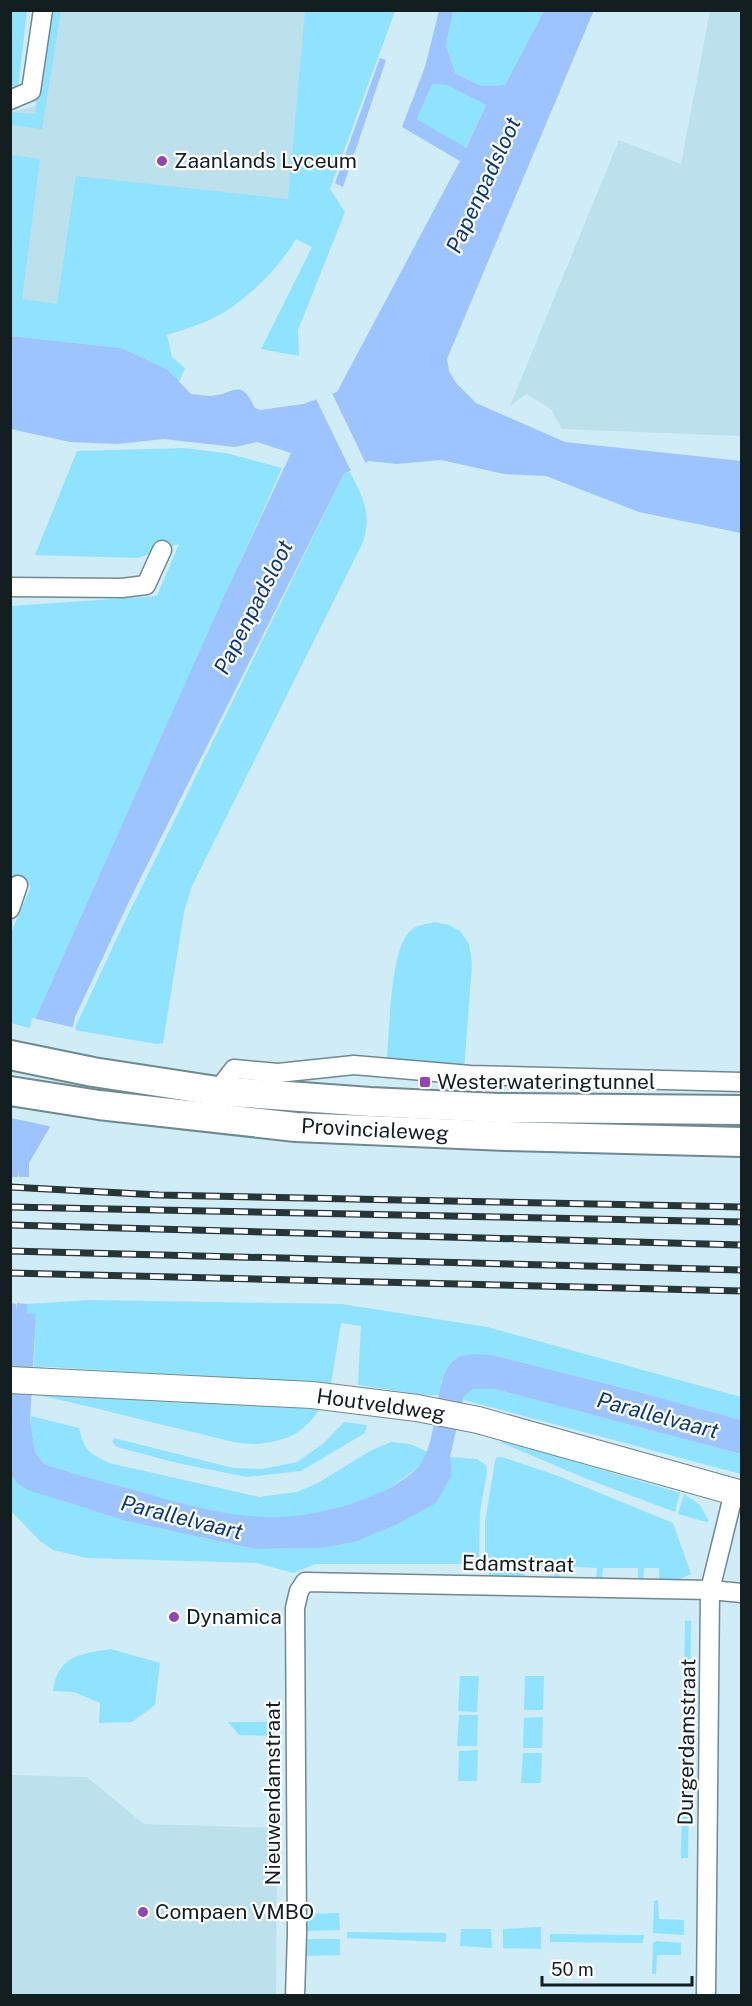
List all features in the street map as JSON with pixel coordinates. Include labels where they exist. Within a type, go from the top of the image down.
[{"type":"main road","name":"Provincialeweg","points":[[10,1055],[93,1072],[218,1091],[498,1108],[741,1110]]},
{"type":"main road","name":"Provincialeweg","points":[[10,1091],[99,1105],[296,1127],[506,1136],[741,1142]]},
{"type":"street","points":[[10,100],[31,91],[43,10]]},
{"type":"street","points":[[10,587],[122,588],[146,585],[162,550]]},
{"type":"street","points":[[10,909],[18,885]]},
{"type":"street","points":[[218,1091],[234,1069],[278,1073],[354,1065],[470,1075],[741,1082]]},
{"type":"street","name":"Houtveldweg","points":[[10,1380],[312,1395],[417,1408],[478,1420],[738,1493]]},
{"type":"street","name":"Durgerdamstraat","points":[[706,1995],[710,1590],[738,1493]]},
{"type":"street","name":"Edamstraat","points":[[299,1591],[305,1582],[710,1590],[741,1593]]},
{"type":"street","name":"Nieuwendamstraat","points":[[295,1995],[297,1933],[295,1608],[299,1591]]},
{"type":"shaded area","points":[[10,11],[27,11],[18,88],[11,87]]},
{"type":"shaded area","points":[[49,11],[61,11],[42,129],[11,125],[10,112],[35,114]]},
{"type":"shaded area","name":"Zaanlands Lyceum","points":[[52,11],[330,11],[307,210],[141,318],[19,310],[10,276],[10,112],[35,106]]},
{"type":"shaded area","points":[[305,11],[395,11],[330,189],[345,212],[298,330],[299,356],[261,349],[312,247],[296,239],[267,276],[232,307],[209,320],[167,335],[172,357],[185,368],[179,382],[168,370],[122,348],[11,336],[11,155],[40,159],[22,299],[57,304],[76,176],[288,199]]},
{"type":"shaded area","points":[[453,11],[544,11],[505,85],[482,86],[456,74],[446,47]]},
{"type":"shaded area","points":[[710,11],[741,11],[741,436],[562,429],[551,409],[526,394],[510,406],[619,140],[681,164]]},
{"type":"shaded area","points":[[432,84],[447,85],[486,105],[465,149],[417,119]]},
{"type":"shaded area","points":[[183,448],[226,453],[282,468],[36,1017],[33,1029],[11,1023],[11,933],[31,886],[11,878],[11,606],[157,596],[179,544],[138,558],[35,555],[77,451]]},
{"type":"shaded area","points":[[350,472],[365,507],[367,524],[362,544],[192,886],[184,912],[163,1043],[157,1044],[74,1030],[344,474]]},
{"type":"shaded area","points":[[435,922],[449,925],[461,932],[469,944],[472,963],[464,1071],[386,1067],[394,976],[402,943],[414,928]]},
{"type":"shaded area","points":[[91,1300],[342,1304],[487,1327],[741,1397],[741,1420],[492,1355],[441,1381],[441,1395],[424,1395],[358,1385],[361,1326],[341,1323],[331,1384],[49,1367],[34,1368],[36,1314],[27,1314],[27,1304]]},
{"type":"shaded area","points":[[473,1389],[495,1389],[741,1454],[741,1474],[464,1400],[464,1395]]},
{"type":"shaded area","points":[[67,1393],[321,1407],[310,1422],[291,1436],[265,1443],[247,1444],[31,1394]]},
{"type":"shaded area","points":[[31,1416],[79,1428],[88,1450],[109,1463],[259,1497],[297,1492],[318,1483],[370,1451],[391,1442],[410,1444],[428,1452],[428,1455],[411,1473],[366,1500],[313,1515],[260,1519],[199,1509],[44,1464],[35,1452]]},
{"type":"shaded area","points":[[344,1422],[367,1425],[365,1433],[301,1471],[247,1477],[177,1463],[117,1447],[112,1442],[114,1438],[233,1468],[262,1469],[297,1462],[324,1443]]},
{"type":"shaded area","points":[[505,1441],[680,1493],[675,1512],[587,1479],[500,1442]]},
{"type":"shaded area","points":[[450,1457],[477,1459],[486,1465],[487,1472],[480,1512],[479,1564],[316,1564],[293,1573],[257,1563],[87,1558],[53,1550],[40,1541],[11,1511],[10,1473],[16,1482],[63,1501],[126,1521],[255,1549],[321,1548],[355,1542],[396,1525],[435,1503],[452,1475]]},
{"type":"shaded area","points":[[497,1457],[558,1476],[673,1523],[691,1574],[673,1582],[659,1583],[659,1568],[644,1568],[643,1582],[638,1582],[638,1568],[603,1568],[602,1581],[596,1581],[597,1568],[560,1566],[559,1582],[554,1581],[554,1567],[525,1566],[524,1582],[489,1581],[488,1563],[485,1563],[485,1522]]},
{"type":"shaded area","points":[[684,1494],[700,1505],[709,1521],[678,1514]]},
{"type":"shaded area","points":[[685,1621],[691,1621],[688,1858],[681,1858]]},
{"type":"shaded area","points":[[111,1649],[160,1663],[155,1705],[132,1722],[99,1723],[100,1703],[74,1692],[53,1691],[56,1679],[65,1663],[80,1655]]},
{"type":"shaded area","points":[[460,1676],[479,1676],[477,1712],[458,1711]]},
{"type":"shaded area","points":[[525,1676],[544,1676],[543,1710],[524,1710]]},
{"type":"shaded area","points":[[459,1715],[478,1715],[477,1746],[457,1746]]},
{"type":"shaded area","points":[[543,1717],[542,1748],[523,1748],[524,1718]]},
{"type":"shaded area","points":[[228,1722],[276,1722],[276,1736],[239,1735]]},
{"type":"shaded area","points":[[478,1750],[477,1781],[458,1781],[459,1751]]},
{"type":"shaded area","points":[[523,1753],[542,1753],[541,1783],[521,1783]]},
{"type":"shaded area","name":"Compaen VMBO","points":[[11,1775],[87,1777],[144,1824],[277,1828],[276,1995],[11,1995]]},
{"type":"shaded area","points":[[658,1900],[659,1919],[684,1920],[684,1935],[653,1933],[654,1901]]},
{"type":"shaded area","points":[[339,1913],[340,1930],[305,1931],[305,1914]]},
{"type":"shaded area","points":[[541,1927],[541,1949],[503,1948],[503,1929]]},
{"type":"shaded area","points":[[461,1929],[491,1929],[492,1948],[460,1946]]},
{"type":"shaded area","points":[[347,1932],[446,1933],[446,1942],[347,1938]]},
{"type":"shaded area","points":[[550,1934],[644,1935],[643,1943],[550,1942]]},
{"type":"shaded area","points":[[305,1939],[340,1939],[340,1955],[305,1956]]},
{"type":"shaded area","points":[[656,1941],[681,1943],[681,1955],[657,1955],[656,1974],[652,1974],[653,1943]]},
{"type":"water","name":"Papenpadsloot","points":[[594,10],[447,359],[449,371],[456,383],[476,403],[565,442],[742,461],[741,533],[639,512],[546,476],[504,474],[441,460],[397,464],[369,461],[344,474],[134,891],[75,1017],[50,1127],[29,1163],[29,1177],[19,1177],[18,1169],[18,1177],[11,1177],[12,1118],[36,1017],[226,592],[291,453],[257,442],[235,447],[164,439],[117,444],[70,442],[11,429],[11,336],[122,348],[168,370],[191,394],[211,396],[241,390],[255,408],[260,410],[303,404],[337,392],[460,161],[402,127],[425,67],[439,11],[453,11],[446,47],[456,74],[482,86],[505,85],[544,11]],"holes":[[[432,84],[447,85],[486,105],[466,148],[417,119]]]},
{"type":"water","points":[[380,58],[386,60],[343,187],[335,183]]},
{"type":"water","name":"Parallelvaart","points":[[10,1303],[16,1304],[16,1310],[17,1303],[27,1304],[27,1314],[36,1314],[30,1421],[35,1452],[44,1464],[223,1513],[275,1517],[330,1510],[375,1495],[405,1478],[418,1467],[425,1456],[434,1426],[439,1393],[448,1367],[456,1359],[469,1355],[492,1355],[741,1420],[741,1454],[495,1389],[473,1389],[464,1396],[450,1457],[452,1475],[436,1503],[396,1525],[355,1542],[321,1548],[255,1549],[126,1521],[28,1490],[16,1482],[10,1473]]},
{"type":"pier","points":[[331,391],[367,466],[352,473],[315,397]]},
{"type":"pier","points":[[32,1018],[76,1028],[53,1127],[11,1118]]},
{"type":"railway","points":[[10,1187],[159,1195],[742,1207]]},
{"type":"railway","points":[[10,1207],[742,1222]]},
{"type":"railway","points":[[10,1225],[742,1245]]},
{"type":"railway","points":[[10,1251],[742,1270]]},
{"type":"railway","points":[[10,1273],[742,1291]]},
{"type":"place","name":"Zaanlands Lyceum","points":[[162,161]]},
{"type":"place","name":"Westerwateringtunnel","points":[[425,1082]]},
{"type":"place","name":"Dynamica","points":[[174,1617]]},
{"type":"place","name":"Compaen VMBO","points":[[143,1912]]}]
